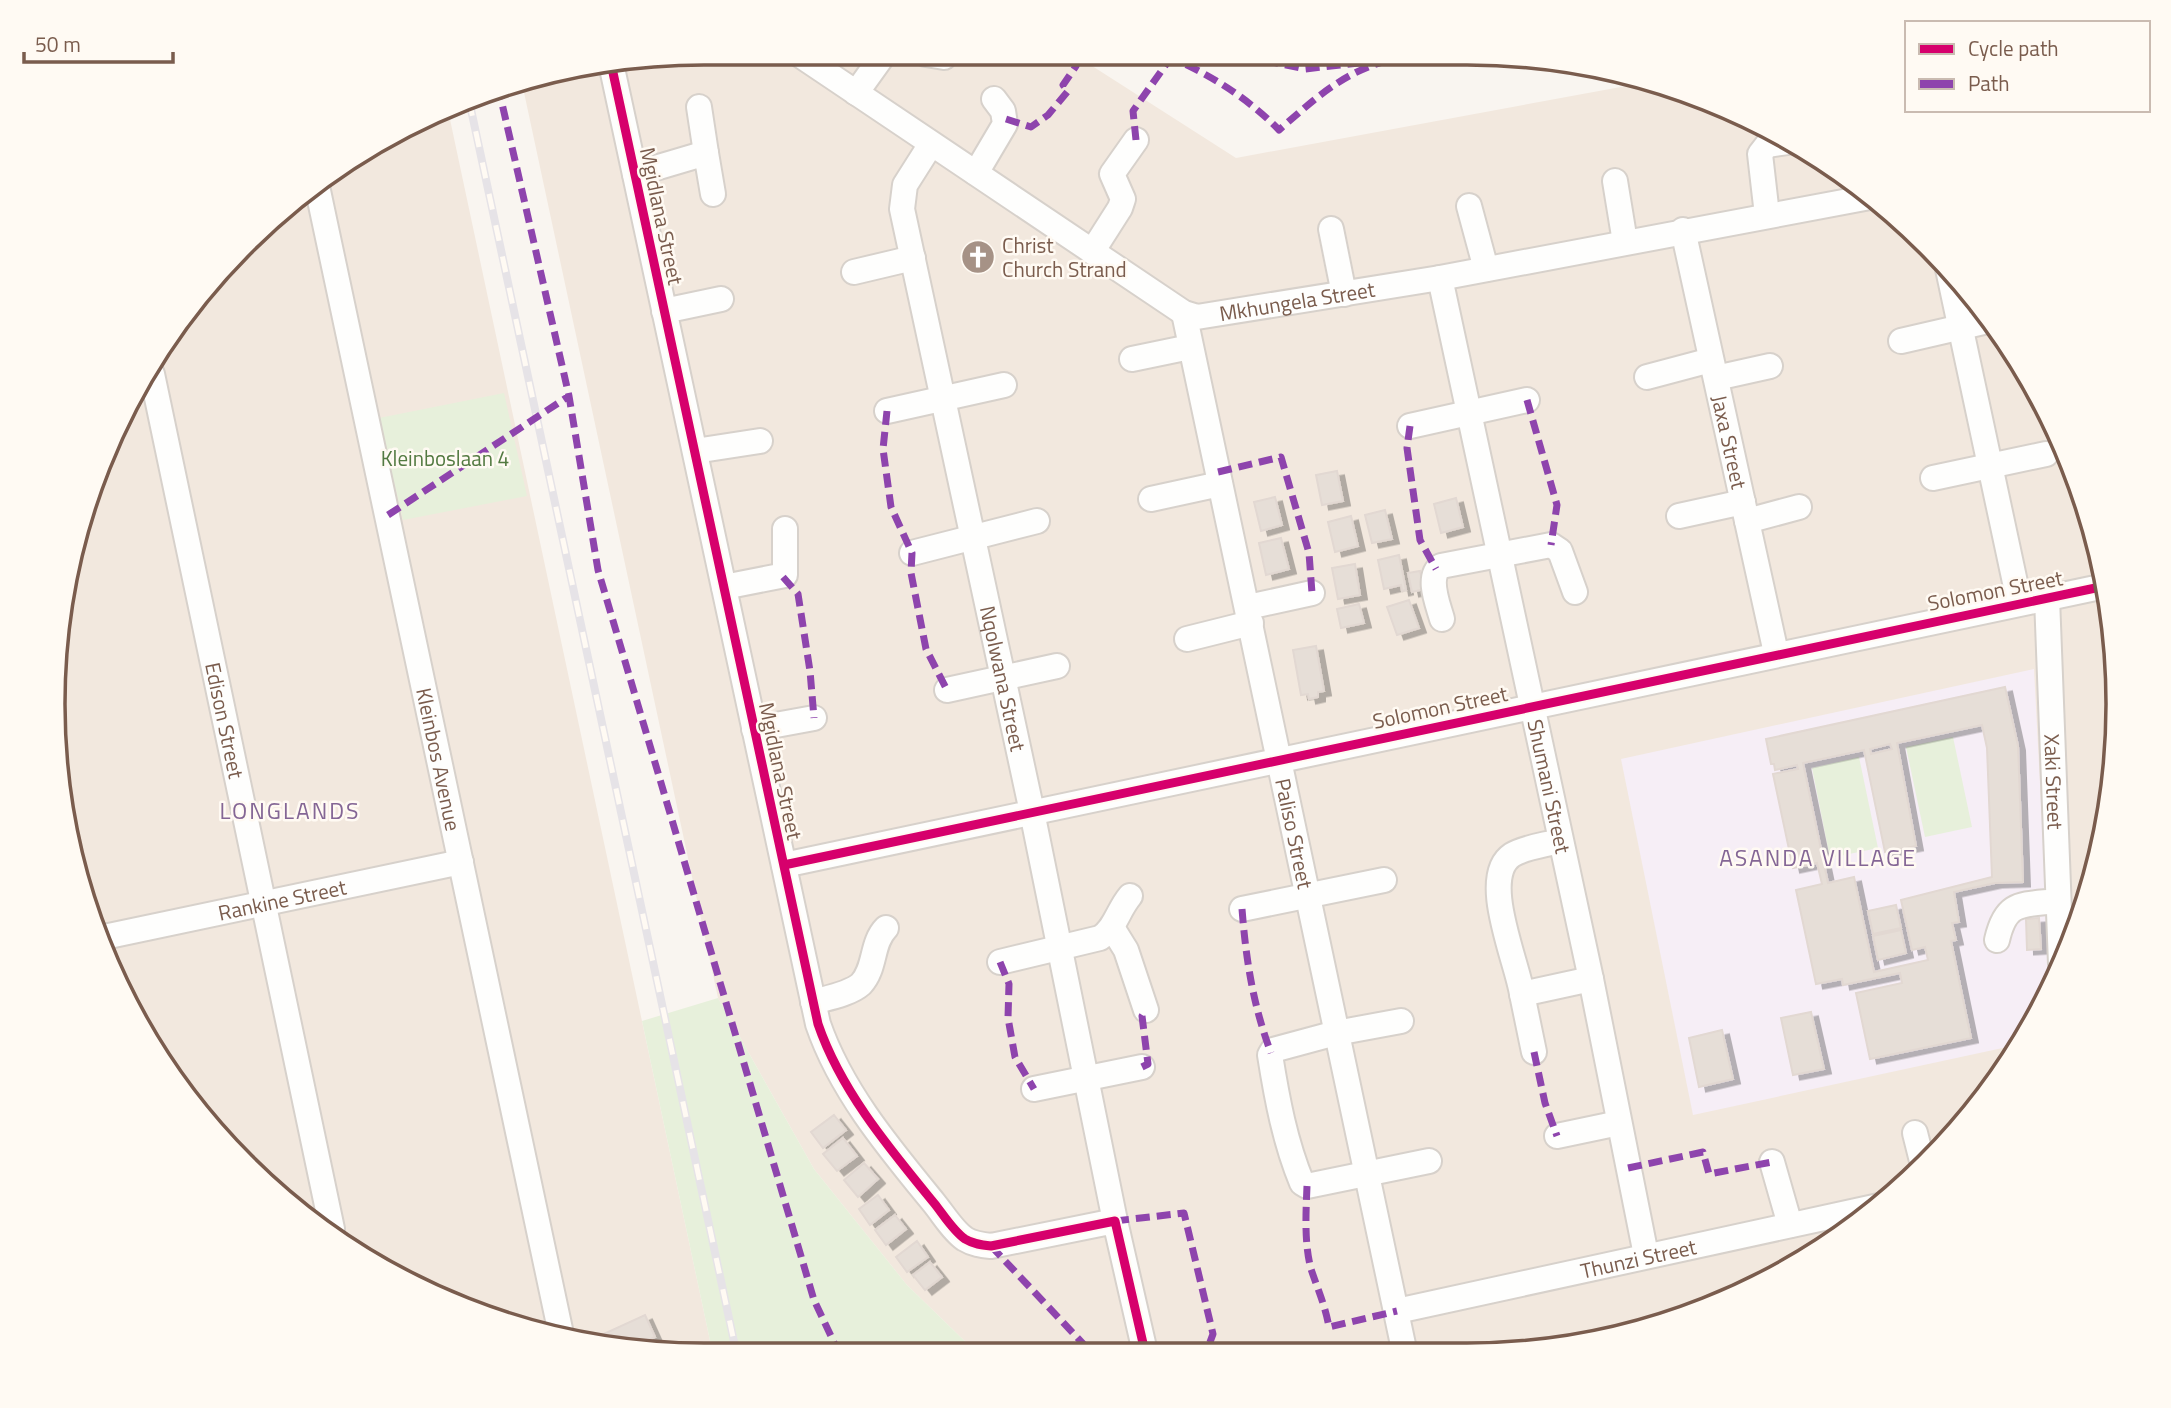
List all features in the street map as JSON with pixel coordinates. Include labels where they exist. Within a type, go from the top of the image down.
[{"type":"street","points":[[815,65],[1184,313]]},
{"type":"street","points":[[856,93],[876,65]]},
{"type":"street","name":"Mgidlana Street","points":[[613,71],[813,1002],[826,1048],[845,1083],[901,1164],[962,1237],[980,1245],[991,1246],[1115,1221]]},
{"type":"street","points":[[976,173],[1005,124],[1003,111],[994,99]]},
{"type":"street","points":[[699,107],[713,194]]},
{"type":"street","points":[[1092,252],[1121,208],[1123,199],[1112,174],[1136,140]]},
{"type":"street","name":"Nqolwana Street","points":[[931,144],[903,191],[902,209],[1032,812],[1115,1221]]},
{"type":"street","points":[[1767,215],[1760,155],[1767,145],[1775,144]]},
{"type":"street","points":[[635,174],[706,153]]},
{"type":"street","points":[[1615,181],[1625,242]]},
{"type":"street","name":"Kleinbos Avenue","points":[[319,194],[559,1326]]},
{"type":"street","name":"Mkhungela Street","points":[[1184,313],[1197,317],[1215,315],[1440,278],[1858,199]]},
{"type":"street","points":[[1469,206],[1486,269]]},
{"type":"street","points":[[1331,229],[1344,294]]},
{"type":"street","name":"Jaxa Street","points":[[1683,230],[1776,653]]},
{"type":"street","points":[[855,272],[913,258]]},
{"type":"street","name":"Shumani Street","points":[[1440,278],[1559,841],[1591,979],[1646,1255]]},
{"type":"street","points":[[1952,288],[2019,601]]},
{"type":"street","points":[[664,311],[721,299]]},
{"type":"street","name":"Paliso Street","points":[[1184,313],[1403,1343]]},
{"type":"street","points":[[1901,341],[1979,322]]},
{"type":"street","points":[[1132,359],[1190,347]]},
{"type":"street","points":[[1647,377],[1770,366]]},
{"type":"street","name":"Edison Street","points":[[153,379],[266,904],[331,1223]]},
{"type":"street","points":[[887,411],[1004,385]]},
{"type":"street","points":[[1410,426],[1527,400]]},
{"type":"street","points":[[695,451],[760,441]]},
{"type":"street","points":[[1933,478],[2046,454]]},
{"type":"street","points":[[1151,499],[1220,484]]},
{"type":"street","points":[[1679,516],[1799,507]]},
{"type":"street","points":[[912,553],[1038,521]]},
{"type":"street","points":[[724,587],[785,575],[785,529]]},
{"type":"street","points":[[1442,619],[1434,583],[1436,569],[1546,545],[1556,547],[1564,559],[1575,592]]},
{"type":"street","name":"Solomon Street","points":[[784,865],[2019,601],[2095,588]]},
{"type":"street","points":[[1187,639],[1312,593]]},
{"type":"street","name":"Xaki Street","points":[[2047,598],[2060,943]]},
{"type":"street","points":[[947,690],[1004,680],[1057,666]]},
{"type":"street","points":[[754,729],[814,718]]},
{"type":"street","points":[[1534,1052],[1499,901],[1498,875],[1515,853],[1559,841]]},
{"type":"street","name":"Rankine Street","points":[[108,936],[461,862]]},
{"type":"street","points":[[1242,909],[1384,880]]},
{"type":"street","points":[[1000,962],[1059,945],[1100,938],[1113,929],[1118,910],[1130,896]]},
{"type":"street","points":[[1997,940],[2002,920],[2008,911],[2019,905],[2058,901]]},
{"type":"street","points":[[813,1002],[861,984],[868,972],[876,942],[886,928]]},
{"type":"street","points":[[1113,929],[1126,950],[1146,1010]]},
{"type":"street","points":[[1522,994],[1591,979]]},
{"type":"street","points":[[1401,1021],[1336,1033],[1280,1047],[1271,1053],[1280,1110],[1302,1183],[1312,1186],[1429,1161]]},
{"type":"street","points":[[1034,1089],[1142,1067]]},
{"type":"street","points":[[1558,1136],[1619,1123]]},
{"type":"street","points":[[1915,1133],[1920,1155]]},
{"type":"street","points":[[1773,1162],[1790,1225]]},
{"type":"street","name":"Thunzi Street","points":[[1397,1311],[1856,1211]]},
{"type":"street","points":[[1115,1221],[1143,1343]]},
{"type":"shaded area","points":[[1091,65],[1236,158],[1627,86],[1712,113],[1787,150],[1822,172],[1888,223],[1948,283],[1999,349],[2021,384],[2058,459],[2094,579],[2105,662],[2106,704],[2105,746],[2094,829],[2058,949],[2021,1024],[1999,1059],[1948,1125],[1919,1156],[1888,1185],[1822,1236],[1787,1258],[1712,1295],[1592,1331],[1509,1342],[967,1343],[907,1285],[814,1169],[718,998],[524,92],[579,77],[662,66]]},
{"type":"shaded area","points":[[450,117],[711,1343],[621,1338],[579,1331],[499,1309],[459,1295],[384,1258],[315,1211],[283,1185],[223,1125],[172,1059],[150,1024],[113,949],[77,829],[66,746],[66,662],[70,621],[77,579],[99,499],[113,459],[150,384],[172,349],[223,283],[283,223],[349,172],[384,150]]},
{"type":"shaded area","points":[[2034,669],[2050,967],[2006,1047],[1693,1115],[1621,759]]},
{"type":"green space","name":"Kleinboslaan 4","points":[[504,393],[527,496],[403,520],[379,418]]},
{"type":"green space","points":[[1953,737],[1972,827],[1925,837],[1906,747]]},
{"type":"green space","points":[[1859,757],[1878,848],[1830,858],[1812,768]]},
{"type":"green space","points":[[718,998],[814,1169],[907,1285],[967,1343],[711,1343],[642,1021]]},
{"type":"building","points":[[1337,471],[1343,501],[1322,505],[1316,475]]},
{"type":"building","points":[[1275,497],[1282,525],[1261,531],[1254,502]]},
{"type":"building","points":[[1456,498],[1463,527],[1441,533],[1434,504]]},
{"type":"building","points":[[1385,510],[1392,539],[1372,543],[1365,515]]},
{"type":"building","points":[[1351,516],[1358,546],[1335,552],[1328,522]]},
{"type":"building","points":[[1281,538],[1289,569],[1266,575],[1259,543]]},
{"type":"building","points":[[1399,555],[1406,590],[1402,591],[1401,585],[1384,589],[1378,560]]},
{"type":"building","points":[[1355,564],[1360,595],[1338,599],[1332,568]]},
{"type":"building","points":[[1420,571],[1424,589],[1412,592],[1408,573]]},
{"type":"building","points":[[1409,600],[1419,628],[1397,635],[1387,607]]},
{"type":"building","points":[[1359,604],[1364,623],[1341,628],[1337,609]]},
{"type":"building","points":[[1316,646],[1324,691],[1318,692],[1318,697],[1309,699],[1308,694],[1301,695],[1293,650]]},
{"type":"building","points":[[2005,687],[2018,746],[2023,882],[1995,883],[1954,892],[1959,922],[1952,923],[1956,940],[1951,941],[1971,1038],[1870,1059],[1856,993],[1902,983],[1900,973],[1843,985],[1842,979],[1816,984],[1796,890],[1822,884],[1817,863],[1793,868],[1773,774],[1798,769],[1797,765],[1775,770],[1774,764],[1771,764],[1766,739]],"holes":[[[1982,725],[1987,748],[1992,877],[1901,900],[1912,950],[1925,947],[1928,960],[1874,972],[1854,877],[1828,883],[1803,763],[1864,750],[1885,852],[1916,846],[1897,743]],[[1890,744],[1892,749],[1871,754],[1870,749]]]},
{"type":"building","points":[[1896,905],[1901,928],[1873,934],[1868,911]]},
{"type":"building","points":[[2039,918],[2041,949],[2027,950],[2026,919]]},
{"type":"building","points":[[1901,930],[1906,953],[1878,960],[1873,936]]},
{"type":"building","points":[[1811,1012],[1824,1069],[1793,1075],[1781,1018]]},
{"type":"building","points":[[1722,1030],[1733,1079],[1699,1087],[1689,1038]]},
{"type":"building","points":[[834,1115],[846,1130],[823,1148],[811,1132]]},
{"type":"building","points":[[843,1138],[857,1156],[837,1171],[823,1154]]},
{"type":"building","points":[[864,1163],[878,1179],[858,1197],[844,1180]]},
{"type":"building","points":[[878,1195],[889,1210],[870,1225],[859,1209]]},
{"type":"building","points":[[895,1215],[906,1229],[886,1245],[875,1230]]},
{"type":"building","points":[[917,1241],[928,1257],[907,1272],[896,1257]]},
{"type":"building","points":[[930,1262],[942,1277],[925,1290],[913,1275]]},
{"type":"building","points":[[645,1315],[655,1337],[647,1341],[602,1335]]},
{"type":"railway","points":[[471,109],[734,1343]]},
{"type":"marked path","points":[[1006,119],[1031,127],[1048,115],[1068,91],[1063,85],[1075,65]]},
{"type":"marked path","points":[[1136,140],[1133,111],[1166,65]]},
{"type":"marked path","points":[[1186,65],[1227,87],[1279,130],[1337,83],[1375,65]]},
{"type":"marked path","points":[[1286,65],[1305,69],[1341,65]]},
{"type":"marked path","points":[[501,98],[569,396],[598,570],[814,1300],[834,1343]]},
{"type":"marked path","points":[[388,515],[569,396]]},
{"type":"marked path","points":[[1527,400],[1557,505],[1551,545]]},
{"type":"marked path","points":[[887,411],[883,449],[891,507],[912,553],[911,573],[926,649],[947,690]]},
{"type":"marked path","points":[[1410,426],[1407,448],[1420,540],[1436,569]]},
{"type":"marked path","points":[[1218,472],[1281,457],[1309,553],[1312,593]]},
{"type":"marked path","points":[[783,577],[798,594],[814,718]]},
{"type":"marked path","points":[[1242,909],[1251,982],[1271,1053]]},
{"type":"marked path","points":[[1000,962],[1009,984],[1008,1018],[1015,1057],[1034,1089]]},
{"type":"marked path","points":[[1142,1067],[1148,1064],[1142,1016],[1146,1010]]},
{"type":"marked path","points":[[1534,1052],[1545,1103],[1557,1136]]},
{"type":"marked path","points":[[1628,1168],[1703,1152],[1709,1174],[1772,1162]]},
{"type":"marked path","points":[[1307,1186],[1307,1249],[1329,1327],[1397,1311]]},
{"type":"marked path","points":[[1115,1221],[1184,1213],[1213,1334],[1210,1343]]},
{"type":"marked path","points":[[991,1246],[1082,1343]]},
{"type":"cycle path","points":[[613,71],[818,1024],[828,1049],[868,1118],[956,1232],[965,1239],[991,1246],[1115,1221],[1143,1343]]},
{"type":"cycle path","points":[[784,865],[2096,588]]},
{"type":"place","name":"Christ Church Strand","points":[[978,257]]},
{"type":"district","name":"LONGLANDS","points":[[290,810]]},
{"type":"district","name":"ASANDA VILLAGE","points":[[1818,857]]}]
